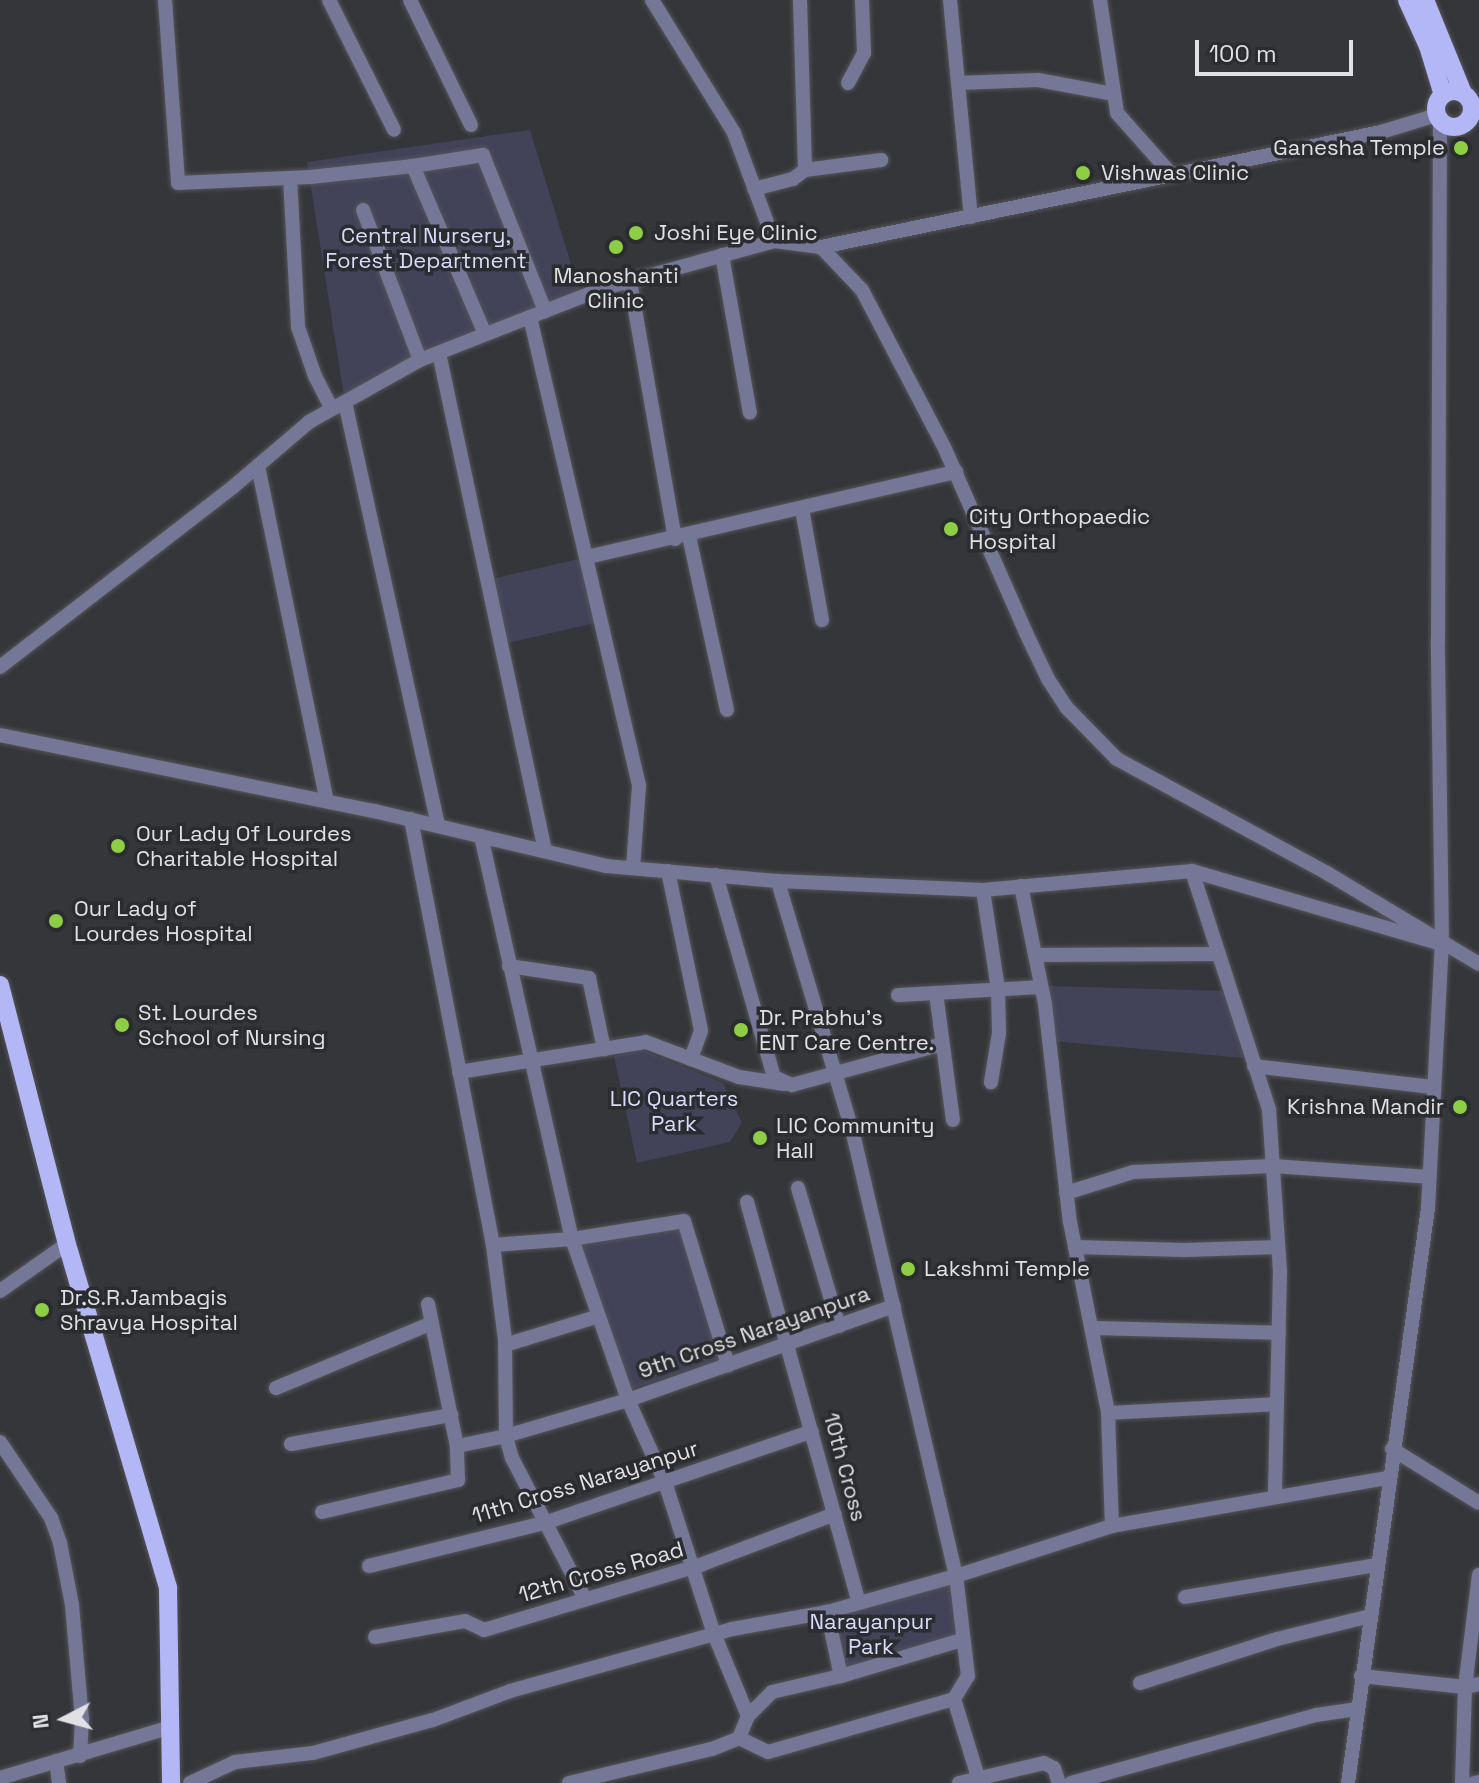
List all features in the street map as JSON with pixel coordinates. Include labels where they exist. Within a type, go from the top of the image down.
[{"type":"main road","points":[[1407,0],[1428,46],[1443,95],[1438,118],[1452,127],[1474,120],[1468,98],[1463,93],[1425,0]]},
{"type":"main road","points":[[1443,95],[1463,93]]},
{"type":"main road","points":[[0,985],[5,1028],[168,1588],[171,1783]]},
{"type":"street","points":[[165,0],[178,183],[290,178],[413,166],[483,155],[545,311]]},
{"type":"street","points":[[329,0],[394,130]]},
{"type":"street","points":[[410,0],[471,125]]},
{"type":"street","points":[[652,0],[734,133],[774,241]]},
{"type":"street","points":[[800,0],[805,170]]},
{"type":"street","points":[[848,83],[864,53],[862,0]]},
{"type":"street","points":[[950,0],[971,217]]},
{"type":"street","points":[[1100,0],[1117,113],[1173,176]]},
{"type":"street","points":[[958,83],[1038,80],[1113,94]]},
{"type":"street","points":[[0,667],[258,466],[309,422],[420,360],[545,311],[630,281],[774,241],[821,247],[1173,176],[1438,118],[1438,640],[1442,944],[1429,1177],[1348,1783]]},
{"type":"street","points":[[754,189],[793,179],[805,170],[881,160]]},
{"type":"street","points":[[413,166],[485,334]]},
{"type":"street","points":[[290,178],[298,327],[315,376],[338,406],[438,826]]},
{"type":"street","points":[[363,210],[420,360]]},
{"type":"street","points":[[821,247],[862,290],[956,472],[1048,679],[1067,708],[1117,759],[1327,873],[1479,964]]},
{"type":"street","points":[[722,255],[750,413]]},
{"type":"street","points":[[630,281],[682,537],[727,710]]},
{"type":"street","points":[[530,317],[639,786],[633,868]]},
{"type":"street","points":[[439,353],[545,851]]},
{"type":"street","points":[[258,466],[327,801]]},
{"type":"street","points":[[587,557],[956,472]]},
{"type":"street","points":[[802,509],[822,620]]},
{"type":"street","points":[[0,735],[327,801],[633,868],[778,881],[983,890],[1192,871],[1442,944]]},
{"type":"street","points":[[411,819],[493,1245],[505,1345],[506,1436],[512,1458],[584,1597]]},
{"type":"street","points":[[481,836],[529,1061],[572,1239],[628,1400],[665,1482],[714,1634],[748,1716]]},
{"type":"street","points":[[668,871],[701,1031],[691,1059]]},
{"type":"street","points":[[1192,871],[1269,1110],[1278,1247],[1275,1497]]},
{"type":"street","points":[[716,875],[767,1058],[774,1077],[792,1085]]},
{"type":"street","points":[[739,1738],[768,1752],[954,1699],[968,1676],[956,1576],[894,1306],[835,1071],[778,881]]},
{"type":"street","points":[[1021,886],[1041,987],[1066,1193],[1108,1413],[1112,1526]]},
{"type":"street","points":[[983,890],[998,989],[999,1033],[991,1082]]},
{"type":"street","points":[[1035,955],[1218,954]]},
{"type":"street","points":[[509,966],[589,978],[604,1049]]},
{"type":"street","points":[[898,995],[1041,987]]},
{"type":"street","points":[[936,993],[953,1120]]},
{"type":"street","points":[[459,1072],[646,1042],[739,1077],[792,1085],[943,1044]]},
{"type":"street","points":[[1254,1066],[1434,1087]]},
{"type":"street","points":[[1066,1193],[1133,1172],[1273,1166],[1429,1177]]},
{"type":"street","points":[[798,1188],[839,1326]]},
{"type":"street","name":"10th Cross","points":[[747,1202],[859,1603]]},
{"type":"street","points":[[493,1245],[572,1239],[684,1221],[728,1365]]},
{"type":"street","points":[[0,1291],[68,1243]]},
{"type":"street","points":[[1075,1247],[1185,1250],[1278,1247]]},
{"type":"street","points":[[322,1512],[458,1480],[457,1446],[428,1304]]},
{"type":"street","name":"9th Cross Narayanpura","points":[[457,1446],[506,1436],[628,1400],[894,1306]]},
{"type":"street","points":[[505,1345],[599,1316]]},
{"type":"street","points":[[276,1388],[432,1323]]},
{"type":"street","points":[[1092,1328],[1279,1333]]},
{"type":"street","points":[[1108,1413],[1277,1404]]},
{"type":"street","points":[[291,1444],[451,1415]]},
{"type":"street","name":"11th Cross Narayanpur","points":[[369,1566],[544,1523],[812,1431]]},
{"type":"street","points":[[0,1442],[51,1518],[60,1543],[72,1605],[82,1719],[80,1756]]},
{"type":"street","points":[[1392,1449],[1479,1503]]},
{"type":"street","points":[[190,1783],[235,1762],[328,1749],[433,1720],[510,1691],[714,1634],[827,1612],[956,1576],[1112,1526],[1388,1478]]},
{"type":"street","name":"12th Cross Road","points":[[375,1637],[465,1621],[484,1630],[584,1597],[694,1567],[835,1514]]},
{"type":"street","points":[[1185,1597],[1376,1565]]},
{"type":"street","points":[[1462,1783],[1479,1575]]},
{"type":"street","points":[[827,1612],[841,1676]]},
{"type":"street","points":[[1140,1683],[1277,1639],[1370,1616]]},
{"type":"street","points":[[569,1783],[712,1749],[739,1738],[748,1716],[772,1692],[841,1676],[962,1640]]},
{"type":"street","points":[[1361,1676],[1472,1686]]},
{"type":"street","points":[[954,1699],[978,1777]]},
{"type":"street","points":[[1071,1783],[1316,1715],[1357,1709]]},
{"type":"street","points":[[0,1778],[168,1728]]},
{"type":"street","points":[[56,1761],[59,1783]]},
{"type":"street","points":[[959,1783],[1044,1763],[1054,1768],[1059,1783]]},
{"type":"green space","name":"Central Nursery, Forest Department","points":[[530,130],[581,297],[420,360],[345,402],[307,162]]},
{"type":"green space","points":[[587,557],[602,621],[502,644],[488,580]]},
{"type":"green space","points":[[1047,986],[1225,991],[1244,1058],[1052,1041]]},
{"type":"green space","name":"LIC Quarters Park","points":[[642,1050],[723,1083],[742,1123],[730,1142],[637,1163],[614,1056]]},
{"type":"green space","points":[[679,1228],[720,1360],[631,1389],[579,1245]]},
{"type":"green space","name":"Narayanpur Park","points":[[956,1576],[962,1640],[841,1676],[827,1612]]},
{"type":"place","name":"Ganesha Temple","points":[[1461,148]]},
{"type":"place","name":"Vishwas Clinic","points":[[1083,173]]},
{"type":"place","name":"Joshi Eye Clinic","points":[[636,233]]},
{"type":"place","name":"Manoshanti Clinic","points":[[616,247]]},
{"type":"place","name":"City Orthopaedic Hospital","points":[[951,529]]},
{"type":"place","name":"Our Lady Of Lourdes Charitable Hospital","points":[[118,846]]},
{"type":"place","name":"Our Lady of Lourdes Hospital","points":[[56,921]]},
{"type":"place","name":"St. Lourdes School of Nursing","points":[[122,1025]]},
{"type":"place","name":"Dr. Prabhu's ENT Care Centre.","points":[[741,1030]]},
{"type":"place","name":"Krishna Mandir","points":[[1460,1107]]},
{"type":"place","name":"LIC Community Hall","points":[[760,1138]]},
{"type":"place","name":"Lakshmi Temple","points":[[908,1269]]},
{"type":"place","name":"Dr.S.R.Jambagis Shravya Hospital","points":[[42,1310]]}]
